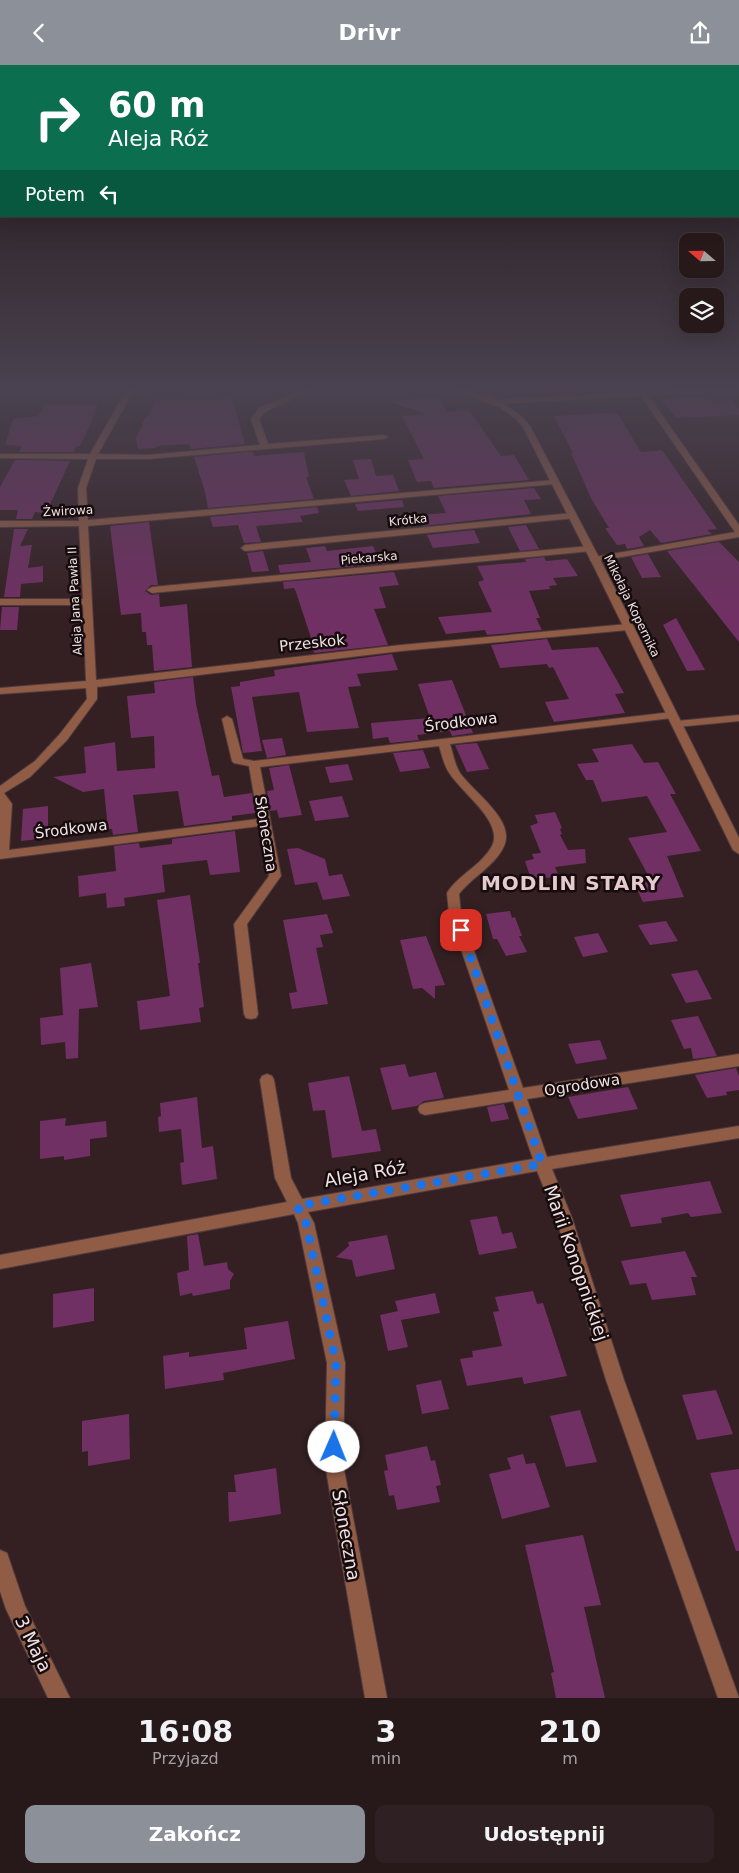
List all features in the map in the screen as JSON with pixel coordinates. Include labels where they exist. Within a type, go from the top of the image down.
[{"type":"street","name":"Aleja Jana Pawła II","points":[[0,791],[14,785],[35,767],[82,715],[92,699],[82,488],[90,463]]},
{"type":"street","name":"Mikołaja Kopernika","points":[[545,463],[739,850]]},
{"type":"street","points":[[595,560],[739,533],[692,463]]},
{"type":"street","name":"Żwirowa","points":[[0,524],[84,523],[555,482]]},
{"type":"street","name":"Krótka","points":[[245,548],[572,516]]},
{"type":"street","name":"Piekarska","points":[[152,590],[589,549]]},
{"type":"street","points":[[0,602],[88,602]]},
{"type":"street","name":"Przeskok","points":[[0,691],[92,684],[401,648],[628,627]]},
{"type":"street","name":"Środkowa","points":[[254,764],[443,741],[674,720],[739,718]]},
{"type":"street","points":[[227,719],[238,761],[254,764]]},
{"type":"street","name":"Marii Konopnickiej","points":[[443,741],[455,774],[497,822],[501,833],[500,844],[493,854],[459,884],[453,893],[453,903],[477,980],[542,1164],[564,1218],[615,1380],[729,1698]]},
{"type":"street","name":"Słoneczna","points":[[251,1014],[240,924],[275,876],[254,764]]},
{"type":"street","points":[[0,797],[6,804],[2,854]]},
{"type":"street","name":"Środkowa","points":[[2,854],[265,822]]},
{"type":"street","name":"Ogrodowa","points":[[425,1109],[739,1060]]},
{"type":"street","name":"Słoneczna","points":[[266,1080],[283,1178],[306,1223],[336,1363],[334,1464],[376,1698]]},
{"type":"street","name":"Aleja Róż","points":[[0,1262],[297,1206],[739,1132]]},
{"type":"street","name":"3 Maja","points":[[0,1560],[16,1609],[59,1698]]},
{"type":"building","points":[[13,463],[69,463],[46,513],[35,512],[32,519],[16,519],[18,510],[0,510],[0,487]]},
{"type":"building","points":[[196,463],[306,463],[309,477],[306,477],[314,499],[208,508]]},
{"type":"building","points":[[354,463],[372,463],[376,476],[393,475],[399,491],[351,496],[344,480],[359,479]]},
{"type":"building","points":[[409,463],[519,463],[529,480],[434,488],[431,481],[417,482]]},
{"type":"building","points":[[576,463],[671,463],[717,529],[707,530],[712,534],[661,543],[650,530],[639,537],[644,546],[627,549],[625,544],[617,545],[605,528],[609,528],[592,500]]},
{"type":"building","points":[[534,488],[541,499],[524,500],[531,514],[423,526],[418,515],[446,513],[438,496]]},
{"type":"building","points":[[402,500],[404,507],[358,511],[355,504]]},
{"type":"building","points":[[317,507],[319,513],[300,516],[303,522],[256,526],[261,542],[244,543],[238,525],[213,527],[210,517]]},
{"type":"building","points":[[149,522],[158,585],[151,585],[145,591],[151,595],[159,594],[160,607],[187,604],[192,667],[154,671],[152,645],[147,645],[146,632],[142,632],[141,613],[121,615],[110,526]]},
{"type":"building","points":[[526,525],[539,549],[520,551],[508,527]]},
{"type":"building","points":[[14,529],[28,529],[20,546],[32,545],[28,568],[43,566],[43,582],[21,584],[20,597],[4,597]]},
{"type":"building","points":[[474,530],[480,543],[433,548],[427,535]]},
{"type":"building","points":[[719,542],[739,562],[739,642],[667,551]]},
{"type":"building","points":[[325,546],[327,551],[373,546],[376,553],[386,552],[390,563],[280,573],[278,565],[311,562],[306,548]]},
{"type":"building","points":[[263,551],[269,571],[252,572],[247,553]]},
{"type":"building","points":[[648,554],[661,577],[642,578],[631,557]]},
{"type":"building","points":[[544,557],[546,561],[567,559],[578,576],[553,578],[557,585],[549,586],[550,589],[529,591],[540,618],[536,618],[542,630],[487,635],[485,630],[446,634],[438,617],[492,612],[478,582],[484,580],[477,566],[526,562],[525,559]]},
{"type":"building","points":[[394,572],[399,585],[379,587],[386,608],[374,609],[388,645],[314,653],[296,592],[294,588],[284,589],[283,582]]},
{"type":"building","points":[[2,607],[19,607],[17,630],[0,630]]},
{"type":"building","points":[[676,618],[705,670],[687,671],[663,625]]},
{"type":"building","points":[[547,639],[552,650],[598,647],[624,693],[615,694],[625,713],[554,722],[545,702],[569,699],[553,667],[549,668],[547,664],[500,668],[491,645]]},
{"type":"building","points":[[392,654],[398,670],[357,674],[361,686],[348,687],[359,728],[307,732],[299,692],[252,697],[262,751],[243,753],[231,687],[240,686],[240,682],[275,676],[274,670]]},
{"type":"building","points":[[193,677],[196,704],[212,776],[219,775],[224,797],[252,793],[255,813],[232,816],[232,820],[184,826],[178,791],[133,795],[138,832],[113,835],[112,829],[108,829],[104,789],[83,792],[53,777],[86,773],[84,747],[115,742],[117,771],[155,768],[154,736],[131,738],[127,696],[155,693],[154,682]]},
{"type":"building","points":[[452,680],[473,733],[452,736],[450,731],[417,735],[419,740],[390,743],[388,737],[373,739],[371,723],[430,718],[418,684]]},
{"type":"building","points":[[282,738],[286,755],[267,758],[262,740]]},
{"type":"building","points":[[477,743],[489,769],[467,772],[455,745]]},
{"type":"building","points":[[632,744],[644,763],[658,762],[676,794],[670,794],[701,851],[667,856],[684,897],[643,902],[632,879],[649,877],[628,838],[667,832],[647,796],[602,802],[593,780],[586,780],[577,764],[599,762],[592,749]]},
{"type":"building","points":[[423,750],[430,768],[400,772],[393,753]]},
{"type":"building","points":[[348,764],[353,780],[330,783],[325,767]]},
{"type":"building","points":[[289,765],[302,815],[279,818],[277,810],[270,811],[267,791],[274,790],[269,768]]},
{"type":"building","points":[[342,796],[349,817],[315,821],[309,801]]},
{"type":"building","points":[[48,806],[48,838],[21,841],[23,809]]},
{"type":"building","points":[[555,812],[562,828],[560,829],[562,834],[560,835],[568,850],[585,849],[586,863],[555,867],[559,877],[531,879],[525,861],[534,859],[532,854],[541,853],[530,826],[538,823],[535,815]]},
{"type":"building","points":[[235,831],[240,872],[210,875],[207,860],[162,865],[165,892],[124,898],[125,906],[107,908],[106,893],[79,897],[78,876],[116,871],[114,846],[139,843],[140,848],[172,844],[172,839]]},
{"type":"building","points":[[298,848],[325,859],[329,876],[342,874],[350,896],[323,900],[317,882],[295,885],[287,849]]},
{"type":"building","points":[[190,895],[204,1007],[199,1008],[201,1022],[140,1030],[137,1001],[170,996],[157,900]]},
{"type":"building","points":[[510,911],[512,918],[515,917],[522,936],[519,936],[527,952],[506,956],[497,939],[493,939],[486,914]]},
{"type":"building","points":[[327,914],[333,933],[320,935],[323,947],[316,948],[328,1004],[292,1009],[289,993],[297,992],[283,920]]},
{"type":"building","points":[[666,921],[678,941],[650,945],[638,925]]},
{"type":"building","points":[[598,933],[608,952],[583,957],[574,937]]},
{"type":"building","points":[[426,936],[445,985],[435,986],[435,999],[422,988],[413,989],[400,940]]},
{"type":"building","points":[[91,963],[98,1007],[79,1009],[78,1058],[66,1059],[65,1042],[41,1045],[40,1018],[63,1015],[60,968]]},
{"type":"building","points":[[697,970],[712,999],[686,1003],[671,974]]},
{"type":"building","points":[[698,1016],[717,1056],[693,1059],[691,1048],[684,1049],[671,1020]]},
{"type":"building","points":[[600,1040],[607,1059],[576,1064],[568,1044]]},
{"type":"building","points":[[405,1064],[409,1077],[436,1072],[444,1098],[424,1101],[417,1106],[392,1110],[380,1068]]},
{"type":"building","points":[[736,1068],[739,1076],[739,1090],[726,1092],[727,1095],[707,1098],[695,1075]]},
{"type":"building","points":[[349,1076],[362,1131],[376,1129],[381,1151],[332,1158],[325,1110],[313,1111],[308,1083]]},
{"type":"building","points":[[628,1087],[638,1109],[578,1119],[568,1097]]},
{"type":"building","points":[[197,1097],[202,1148],[213,1146],[217,1179],[182,1185],[180,1163],[184,1162],[181,1129],[159,1132],[158,1117],[161,1116],[160,1103]]},
{"type":"building","points":[[504,1104],[509,1119],[491,1122],[487,1107]]},
{"type":"building","points":[[66,1118],[65,1126],[106,1121],[107,1137],[90,1139],[90,1156],[64,1160],[64,1156],[40,1159],[40,1121]]},
{"type":"building","points":[[710,1181],[722,1213],[691,1217],[688,1213],[661,1218],[662,1223],[631,1227],[620,1195]]},
{"type":"building","points":[[497,1216],[502,1234],[512,1232],[517,1248],[479,1255],[470,1220]]},
{"type":"building","points":[[198,1234],[204,1266],[227,1262],[228,1269],[234,1274],[230,1281],[230,1289],[193,1296],[192,1293],[180,1296],[177,1273],[189,1270],[187,1236]]},
{"type":"building","points":[[387,1235],[395,1269],[356,1277],[352,1260],[336,1257],[349,1246],[348,1242]]},
{"type":"building","points":[[685,1251],[697,1277],[691,1277],[696,1295],[652,1300],[646,1283],[630,1285],[621,1261]]},
{"type":"building","points":[[94,1288],[94,1321],[53,1328],[53,1294]]},
{"type":"building","points":[[533,1291],[537,1304],[543,1303],[567,1376],[524,1384],[522,1377],[467,1386],[460,1359],[473,1357],[472,1351],[502,1346],[493,1312],[499,1311],[495,1297]]},
{"type":"building","points":[[435,1293],[440,1313],[401,1320],[408,1347],[388,1351],[380,1315],[398,1311],[395,1301]]},
{"type":"building","points":[[288,1321],[295,1359],[223,1373],[224,1380],[165,1389],[163,1356],[189,1352],[189,1357],[247,1349],[244,1328]]},
{"type":"building","points":[[441,1380],[449,1409],[422,1414],[416,1385]]},
{"type":"building","points":[[716,1390],[733,1434],[697,1440],[682,1395]]},
{"type":"building","points":[[580,1410],[597,1462],[566,1467],[550,1416]]},
{"type":"building","points":[[129,1414],[130,1459],[88,1466],[88,1451],[82,1452],[82,1421]]},
{"type":"building","points":[[427,1446],[431,1461],[435,1460],[441,1485],[436,1486],[440,1502],[397,1510],[394,1495],[389,1496],[384,1471],[388,1470],[385,1455]]},
{"type":"building","points":[[523,1454],[526,1464],[535,1463],[550,1507],[502,1519],[489,1474],[511,1469],[507,1458]]},
{"type":"building","points":[[276,1468],[281,1514],[229,1522],[228,1492],[236,1492],[234,1475]]},
{"type":"building","points":[[739,1469],[739,1551],[736,1551],[710,1473]]},
{"type":"building","points":[[583,1535],[601,1605],[584,1607],[605,1698],[556,1698],[551,1673],[554,1672],[525,1545]]},
{"type":"district","name":"MODLIN STARY","points":[[571,883]]},
{"type":"route","points":[[334,1447],[336,1363],[306,1223],[297,1206],[542,1164],[461,930]]}]
